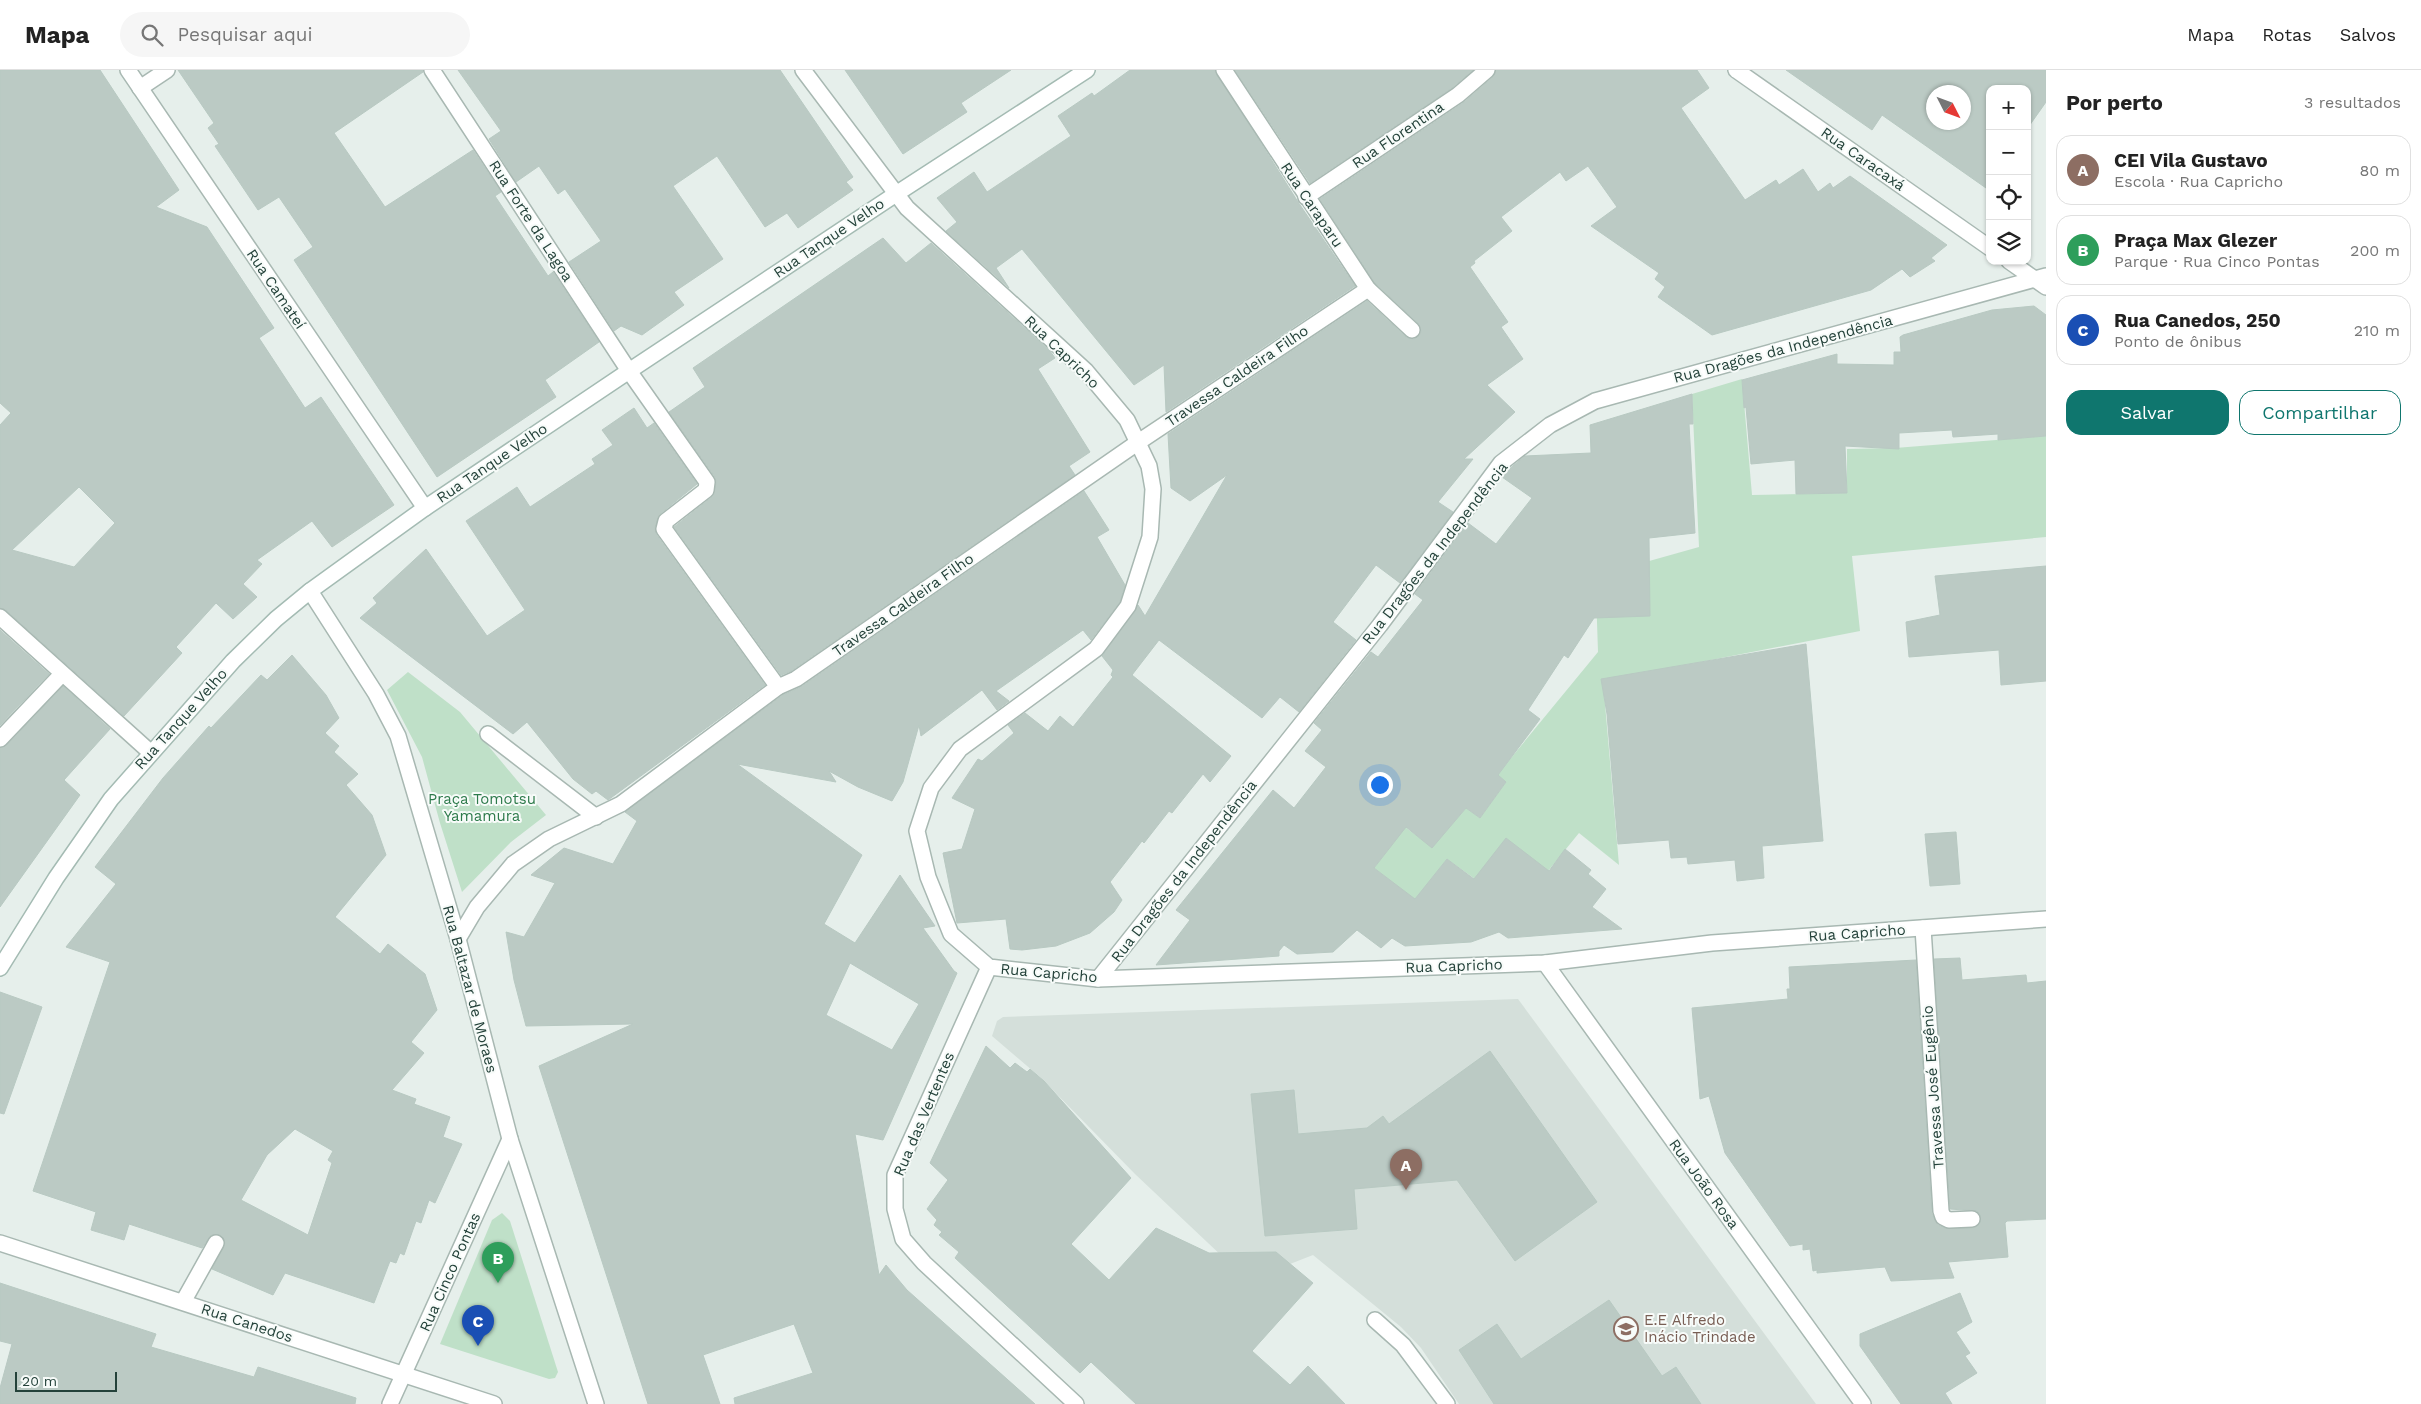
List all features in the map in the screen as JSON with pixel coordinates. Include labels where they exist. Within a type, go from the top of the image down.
[{"type":"street","name":"Rua Camateí","points":[[128,70],[425,508]]},
{"type":"street","points":[[140,88],[167,70]]},
{"type":"street","name":"Rua Forte da Lagoa","points":[[432,70],[629,371],[707,482],[706,490],[666,521],[664,530],[778,687]]},
{"type":"street","name":"Rua Capricho","points":[[803,70],[912,214],[1086,371],[1127,420],[1148,466],[1153,489],[1150,537],[1128,606],[1096,649],[960,749],[931,788],[917,831],[928,877],[952,934],[989,968],[1098,979],[1545,963],[1712,944],[2046,919]]},
{"type":"street","name":"Rua Tanque Velho","points":[[0,968],[56,878],[110,799],[233,661],[276,619],[310,591],[425,508],[896,194],[1086,70]]},
{"type":"street","name":"Rua Caraparu","points":[[1224,70],[1368,289],[1412,330]]},
{"type":"street","name":"Rua Florentina","points":[[1306,197],[1458,95],[1488,70]]},
{"type":"street","name":"Rua Caracaxá","points":[[1736,70],[1986,245]]},
{"type":"street","points":[[2016,265],[2042,281]]},
{"type":"street","name":"Rua Dragões da Independência","points":[[1098,979],[1380,626],[1501,464],[1550,425],[1595,401],[2042,281]]},
{"type":"street","name":"Travessa Caldeira Filho","points":[[458,939],[478,907],[514,864],[548,839],[621,804],[778,687],[796,678],[1137,443],[1368,289]]},
{"type":"street","name":"Rua Baltazar de Moraes","points":[[310,591],[376,694],[398,736],[458,939],[510,1139],[596,1404]]},
{"type":"street","points":[[0,617],[150,752]]},
{"type":"street","points":[[0,740],[62,674]]},
{"type":"street","points":[[488,734],[596,817]]},
{"type":"street","name":"Travessa José Eugênio","points":[[1923,928],[1941,1211],[1943,1217],[1949,1220],[1972,1219]]},
{"type":"street","name":"Rua João Rosa","points":[[1545,963],[1862,1404]]},
{"type":"street","name":"Rua das Vertentes","points":[[989,968],[895,1175],[895,1209],[903,1239],[924,1263],[1076,1404]]},
{"type":"street","name":"Rua Cinco Pontas","points":[[390,1404],[510,1139]]},
{"type":"street","name":"Rua Canedos","points":[[0,1243],[494,1404]]},
{"type":"street","points":[[183,1302],[216,1243]]},
{"type":"street","points":[[1375,1320],[1403,1345],[1447,1404]]},
{"type":"shaded area","points":[[1518,999],[1816,1404],[1459,1404],[1421,1348],[1401,1327],[1313,1255],[1290,1264],[1225,1259],[1135,1174],[1040,1077],[992,1036],[997,1021],[1003,1017]]},
{"type":"green space","points":[[1742,379],[1752,495],[1847,493],[1847,449],[1895,448],[2046,436],[2046,537],[1852,556],[1860,631],[1603,681],[1619,865],[1579,833],[1548,871],[1475,879],[1447,859],[1415,900],[1374,868],[1405,827],[1432,847],[1466,808],[1480,818],[1506,782],[1497,775],[1598,652],[1595,562],[1635,565],[1699,547],[1692,394]]},
{"type":"green space","name":"Praça Tomotsu Yamamura","points":[[408,672],[460,712],[546,815],[511,842],[462,892],[422,757],[387,690]]},
{"type":"green space","points":[[502,1213],[510,1221],[558,1372],[555,1378],[549,1379],[440,1344],[492,1220]]},
{"type":"building","points":[[0,70],[100,70],[179,190],[156,207],[207,227],[274,328],[259,338],[305,408],[321,397],[394,505],[332,547],[312,521],[257,560],[262,564],[243,584],[257,597],[233,619],[216,603],[176,647],[182,653],[124,716],[6,610],[0,608],[0,425],[11,413],[0,403]],"holes":[[[79,487],[115,523],[74,567],[12,550]]]},
{"type":"building","points":[[178,70],[423,70],[423,72],[334,133],[385,207],[473,150],[501,192],[495,196],[548,276],[553,272],[599,342],[545,380],[556,397],[437,477],[294,260],[313,247],[279,197],[258,210],[215,146],[219,144],[208,128],[214,123]]},
{"type":"building","points":[[458,70],[780,70],[853,177],[846,182],[853,190],[798,228],[787,213],[765,227],[717,156],[673,186],[723,259],[674,292],[684,305],[642,335],[621,326],[614,331],[569,262],[601,241],[565,189],[558,194],[539,166],[516,182],[489,139],[501,131]]},
{"type":"building","points":[[845,70],[1011,70],[961,103],[967,112],[903,154]]},
{"type":"building","points":[[1130,70],[1215,70],[1298,202],[1355,286],[1166,412],[1164,365],[1134,385],[1022,249],[996,268],[1009,288],[946,231],[957,222],[937,198],[974,172],[987,192],[1071,136],[1058,116],[1092,93],[1094,96]]},
{"type":"building","points":[[1235,70],[1473,70],[1452,88],[1310,183]]},
{"type":"building","points":[[1496,70],[1697,70],[1709,88],[1681,108],[1745,200],[1776,180],[1779,185],[1803,169],[1818,192],[1830,183],[1833,188],[1850,176],[1947,245],[1931,258],[1935,261],[1910,277],[1902,269],[1871,290],[1712,335],[1658,297],[1665,287],[1655,279],[1659,273],[1591,226],[1617,207],[1588,166],[1566,181],[1560,172],[1501,217],[1512,231],[1474,261],[1475,263],[1470,267],[1508,322],[1501,327],[1523,359],[1487,385],[1515,412],[1464,459],[1473,459],[1438,502],[1453,512],[1400,583],[1376,565],[1333,622],[1356,640],[1299,712],[1280,697],[1262,718],[1159,640],[1132,675],[1231,756],[1210,782],[1203,774],[1172,813],[1169,811],[1144,843],[1142,841],[1110,882],[1122,900],[1114,912],[1090,933],[1056,946],[1022,950],[1010,949],[1006,919],[957,923],[943,853],[962,849],[975,809],[952,798],[978,759],[982,761],[1014,733],[1008,725],[1025,713],[1048,731],[1060,716],[1073,727],[1113,677],[1111,675],[1113,670],[1102,656],[1138,605],[1145,616],[1227,475],[1190,501],[1171,488],[1168,434],[1367,301],[1406,337],[1414,339],[1419,336],[1421,332],[1419,324],[1375,283],[1320,199],[1463,103],[1493,77]]},
{"type":"building","points":[[1786,70],[2046,70],[2046,102],[2031,123],[2031,85],[1986,85],[1986,188],[1882,115],[1872,130]]},
{"type":"building","points":[[883,238],[906,263],[931,243],[1050,351],[1055,358],[1038,369],[1090,452],[1069,466],[1075,475],[791,671],[781,675],[674,527],[712,497],[716,483],[715,477],[669,412],[705,387],[693,368]]},
{"type":"building","points":[[2034,306],[2046,315],[2046,436],[1998,440],[1998,434],[1953,437],[1952,430],[1899,433],[1899,449],[1845,446],[1847,493],[1796,494],[1795,460],[1751,464],[1742,380],[1837,354],[1837,364],[1894,365],[1894,352],[1901,352],[1900,337],[1903,335],[1992,310]]},
{"type":"building","points":[[1692,394],[1693,424],[1689,424],[1695,533],[1649,538],[1650,616],[1594,618],[1568,658],[1564,655],[1528,710],[1540,719],[1498,775],[1506,782],[1480,818],[1466,808],[1432,848],[1406,827],[1374,868],[1415,899],[1447,859],[1474,879],[1506,838],[1549,871],[1565,849],[1591,870],[1588,874],[1606,889],[1592,907],[1622,929],[1508,938],[1499,932],[1471,942],[1405,946],[1392,938],[1381,948],[1357,930],[1333,952],[1297,954],[1284,945],[1279,951],[1279,956],[1156,965],[1190,920],[1176,910],[1273,790],[1294,808],[1326,767],[1305,751],[1322,730],[1314,723],[1371,652],[1378,657],[1423,600],[1415,594],[1468,523],[1496,544],[1532,498],[1502,477],[1508,470],[1525,456],[1591,453],[1590,425]]},
{"type":"building","points":[[634,408],[647,428],[654,423],[697,484],[660,514],[655,527],[656,534],[765,685],[608,800],[596,791],[592,794],[573,779],[527,722],[513,734],[360,618],[377,603],[373,598],[426,549],[487,636],[525,610],[466,521],[517,487],[530,507],[595,464],[592,459],[613,445],[602,430]]},
{"type":"building","points":[[1084,491],[1109,530],[1097,537],[1125,585],[1120,602],[1091,640],[1083,630],[996,691],[1009,701],[997,710],[982,690],[921,736],[919,725],[903,782],[892,801],[858,787],[829,771],[836,782],[737,764],[862,855],[824,924],[855,943],[900,875],[935,926],[923,928],[957,973],[883,1140],[855,1134],[879,1275],[886,1265],[907,1290],[1035,1404],[735,1404],[734,1398],[813,1373],[794,1324],[703,1355],[720,1404],[648,1404],[539,1066],[633,1024],[526,1026],[514,980],[506,932],[524,937],[555,883],[531,875],[564,848],[613,864],[637,821],[625,812],[783,695],[801,687]],"holes":[[[850,963],[919,1004],[892,1050],[826,1015]]]},
{"type":"building","points":[[2046,566],[2046,681],[2001,685],[1999,650],[1909,657],[1906,622],[1940,615],[1935,576]]},
{"type":"building","points":[[0,630],[49,674],[0,725]]},
{"type":"building","points":[[1806,644],[1823,841],[1762,846],[1764,878],[1737,881],[1735,860],[1688,864],[1687,857],[1671,858],[1669,840],[1618,844],[1607,714],[1601,679]]},
{"type":"building","points":[[292,655],[326,695],[339,718],[325,733],[339,746],[334,752],[358,774],[346,785],[372,815],[386,855],[335,917],[380,954],[388,944],[425,974],[437,1010],[411,1042],[424,1053],[392,1090],[416,1099],[414,1104],[450,1117],[443,1137],[462,1144],[435,1203],[429,1200],[421,1223],[416,1221],[404,1255],[400,1253],[396,1263],[390,1261],[374,1303],[285,1273],[273,1295],[212,1269],[225,1243],[220,1235],[211,1235],[202,1248],[129,1224],[124,1240],[91,1230],[96,1212],[33,1191],[110,962],[66,947],[116,884],[95,867],[163,778],[209,726],[211,728],[261,675],[267,680]],"holes":[[[295,1129],[333,1151],[328,1160],[332,1163],[308,1235],[241,1200],[267,1155]]]},
{"type":"building","points":[[63,686],[110,729],[64,780],[80,795],[0,907],[0,748],[7,745]]},
{"type":"building","points":[[1956,832],[1960,884],[1930,886],[1925,834]]},
{"type":"building","points":[[1960,958],[1962,980],[2026,975],[2027,983],[2046,981],[2046,1219],[2007,1221],[2005,1223],[2008,1257],[1948,1262],[1954,1278],[1891,1281],[1885,1267],[1817,1273],[1817,1270],[1813,1271],[1810,1249],[1803,1250],[1803,1244],[1790,1246],[1725,1153],[1709,1096],[1700,1099],[1692,1008],[1788,999],[1787,989],[1790,989],[1789,967],[1916,960],[1932,1214],[1938,1225],[1945,1228],[1973,1228],[1980,1223],[1980,1214],[1977,1211],[1950,1209],[1934,959]]},
{"type":"building","points":[[0,992],[42,1007],[4,1114],[0,1113]]},
{"type":"building","points":[[986,1046],[1010,1068],[1015,1063],[1027,1072],[1030,1069],[1044,1081],[1131,1178],[1071,1244],[1109,1280],[1156,1228],[1209,1253],[1276,1252],[1313,1283],[1252,1351],[1290,1385],[1308,1366],[1345,1404],[1136,1404],[1091,1362],[1080,1373],[955,1258],[959,1252],[939,1235],[942,1232],[934,1225],[937,1220],[927,1209],[948,1180],[930,1163]]},
{"type":"building","points":[[1490,1051],[1597,1202],[1515,1261],[1457,1180],[1354,1189],[1357,1229],[1265,1236],[1251,1094],[1294,1090],[1298,1134],[1367,1128],[1383,1116],[1389,1124]]},
{"type":"building","points":[[0,1283],[156,1334],[151,1347],[254,1377],[258,1367],[356,1398],[355,1404],[0,1404],[0,1388],[12,1344],[0,1341]]},
{"type":"building","points":[[1960,1293],[1972,1322],[1956,1332],[1970,1353],[1965,1356],[1977,1373],[1945,1393],[1952,1404],[1901,1404],[1860,1346],[1860,1334]]},
{"type":"building","points":[[1609,1300],[1662,1376],[1676,1367],[1701,1404],[1494,1404],[1459,1350],[1497,1324],[1521,1359]]},
{"type":"place","name":"CEI Vila Gustavo","points":[[1406,1190]]},
{"type":"place","name":"Praça Max Glezer","points":[[498,1283]]},
{"type":"place","name":"E.E Alfredo Inácio Trindade","points":[[1626,1329]]},
{"type":"place","name":"Rua Canedos, 250","points":[[478,1346]]}]
